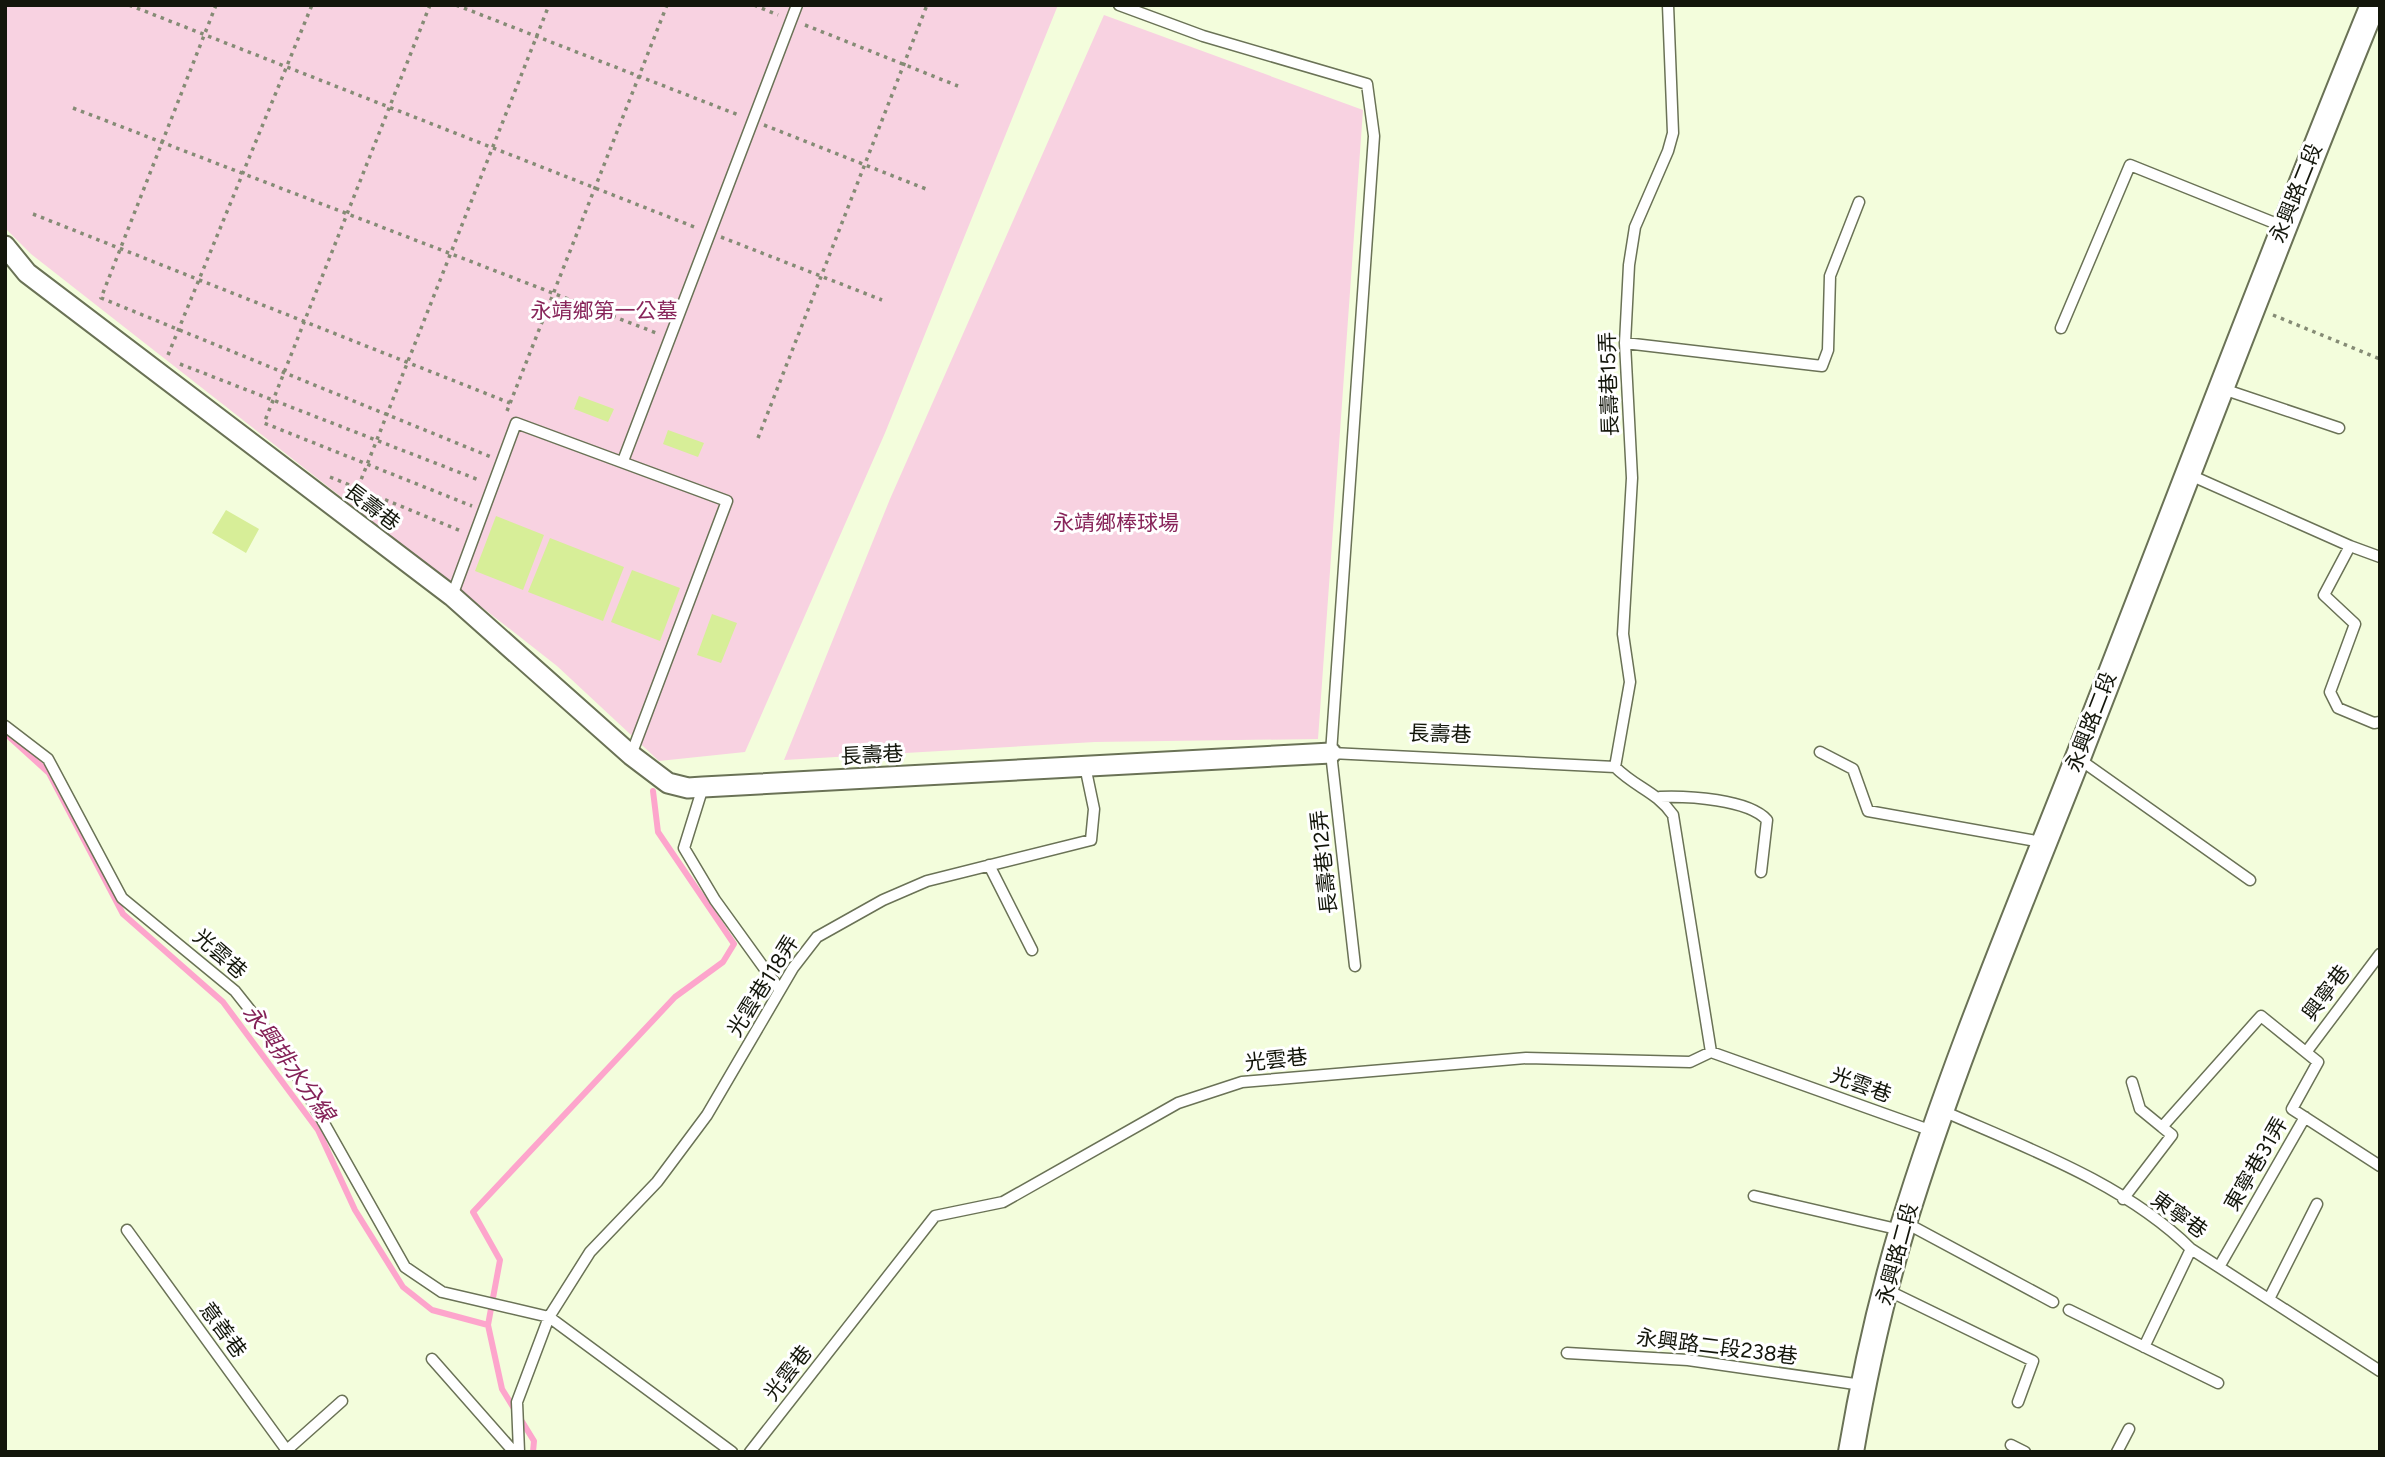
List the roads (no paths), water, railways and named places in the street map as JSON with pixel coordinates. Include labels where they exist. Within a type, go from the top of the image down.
[{"type":"street","name":"永興路二段","points":[[1851,1452],[1863,1385],[1903,1226],[1939,1122],[2043,843],[2282,226],[2373,5]]},
{"type":"street","name":"長壽巷","points":[[5,246],[27,273],[452,596],[631,755],[668,783],[688,788],[1331,753]]},
{"type":"lane","points":[[623,461],[797,5]]},
{"type":"lane","name":"長壽巷12弄","points":[[1119,5],[1203,36],[1367,84],[1374,136],[1331,753],[1355,966]]},
{"type":"lane","name":"長壽巷15弄","points":[[1615,767],[1629,682],[1623,634],[1632,478],[1625,343],[1629,265],[1635,227],[1668,151],[1673,133],[1668,5]]},
{"type":"lane","points":[[2062,328],[2130,165],[2282,226]]},
{"type":"lane","points":[[1625,343],[1822,366],[1828,350],[1830,276],[1859,202]]},
{"type":"lane","points":[[2220,388],[2339,428]]},
{"type":"lane","points":[[452,596],[516,423],[727,501],[631,755]]},
{"type":"lane","points":[[2187,474],[2380,557]]},
{"type":"lane","points":[[2350,545],[2323,595],[2355,624],[2330,692],[2338,708],[2374,723],[2380,722]]},
{"type":"lane","name":"光雲巷","points":[[5,726],[48,759],[122,898],[235,991],[285,1054],[405,1267],[442,1292],[549,1317],[732,1452]]},
{"type":"lane","points":[[1820,752],[1853,769],[1868,811],[2043,843]]},
{"type":"lane","name":"長壽巷","points":[[1331,753],[1615,767]]},
{"type":"lane","points":[[2077,758],[2250,880]]},
{"type":"lane","name":"光雲巷118弄","points":[[549,1317],[590,1252],[657,1182],[707,1115],[780,990],[817,937],[883,900],[927,881],[1091,840],[1094,809],[1085,766]]},
{"type":"lane","points":[[1615,767],[1631,783],[1660,797],[1682,796],[1757,809],[1767,820],[1761,872]]},
{"type":"lane","points":[[703,787],[684,848],[715,900],[780,990]]},
{"type":"lane","points":[[1660,797],[1672,815],[1711,1052]]},
{"type":"lane","points":[[989,865],[1032,950]]},
{"type":"lane","name":"興寧巷","points":[[2305,1117],[2292,1110],[2318,1062],[2307,1051],[2380,954]]},
{"type":"lane","points":[[2162,1126],[2261,1016],[2307,1051]]},
{"type":"lane","name":"光雲巷","points":[[750,1452],[935,1216],[1003,1202],[1178,1103],[1242,1082],[1526,1058],[1689,1062],[1711,1052],[1939,1122]]},
{"type":"lane","points":[[2123,1199],[2172,1135],[2140,1109],[2132,1082]]},
{"type":"lane","points":[[2305,1117],[2380,1166]]},
{"type":"lane","name":"東寧巷31弄","points":[[2219,1267],[2305,1117]]},
{"type":"lane","name":"東寧巷","points":[[1939,1122],[2073,1169],[2170,1228],[2191,1249],[2380,1371]]},
{"type":"lane","points":[[1754,1195],[1903,1226],[2053,1302]]},
{"type":"lane","points":[[2269,1299],[2317,1204]]},
{"type":"lane","name":"意善巷","points":[[127,1230],[288,1451]]},
{"type":"lane","points":[[2144,1347],[2191,1249]]},
{"type":"lane","points":[[1887,1290],[2033,1361],[2018,1402]]},
{"type":"lane","points":[[2069,1310],[2218,1383]]},
{"type":"lane","points":[[519,1452],[517,1402],[549,1317]]},
{"type":"lane","name":"永興路二段238巷","points":[[1567,1353],[1688,1360],[1863,1385]]},
{"type":"lane","points":[[432,1359],[514,1452]]},
{"type":"lane","points":[[288,1451],[342,1401]]},
{"type":"lane","points":[[2117,1452],[2129,1429]]},
{"type":"lane","points":[[2011,1445],[2025,1452]]},
{"type":"waterway","name":"永興排水分線","points":[[5,733],[49,773],[123,914],[223,1002],[318,1130],[355,1210],[403,1287],[432,1310],[488,1325],[502,1389],[534,1441],[533,1452]]},
{"type":"waterway","points":[[488,1325],[500,1260],[473,1212],[675,997],[723,962],[734,944],[658,832],[653,791]]},
{"type":"park label","name":"永靖鄉第一公墓","points":[[604,311]]},
{"type":"park label","name":"永靖鄉棒球場","points":[[1116,523]]}]
